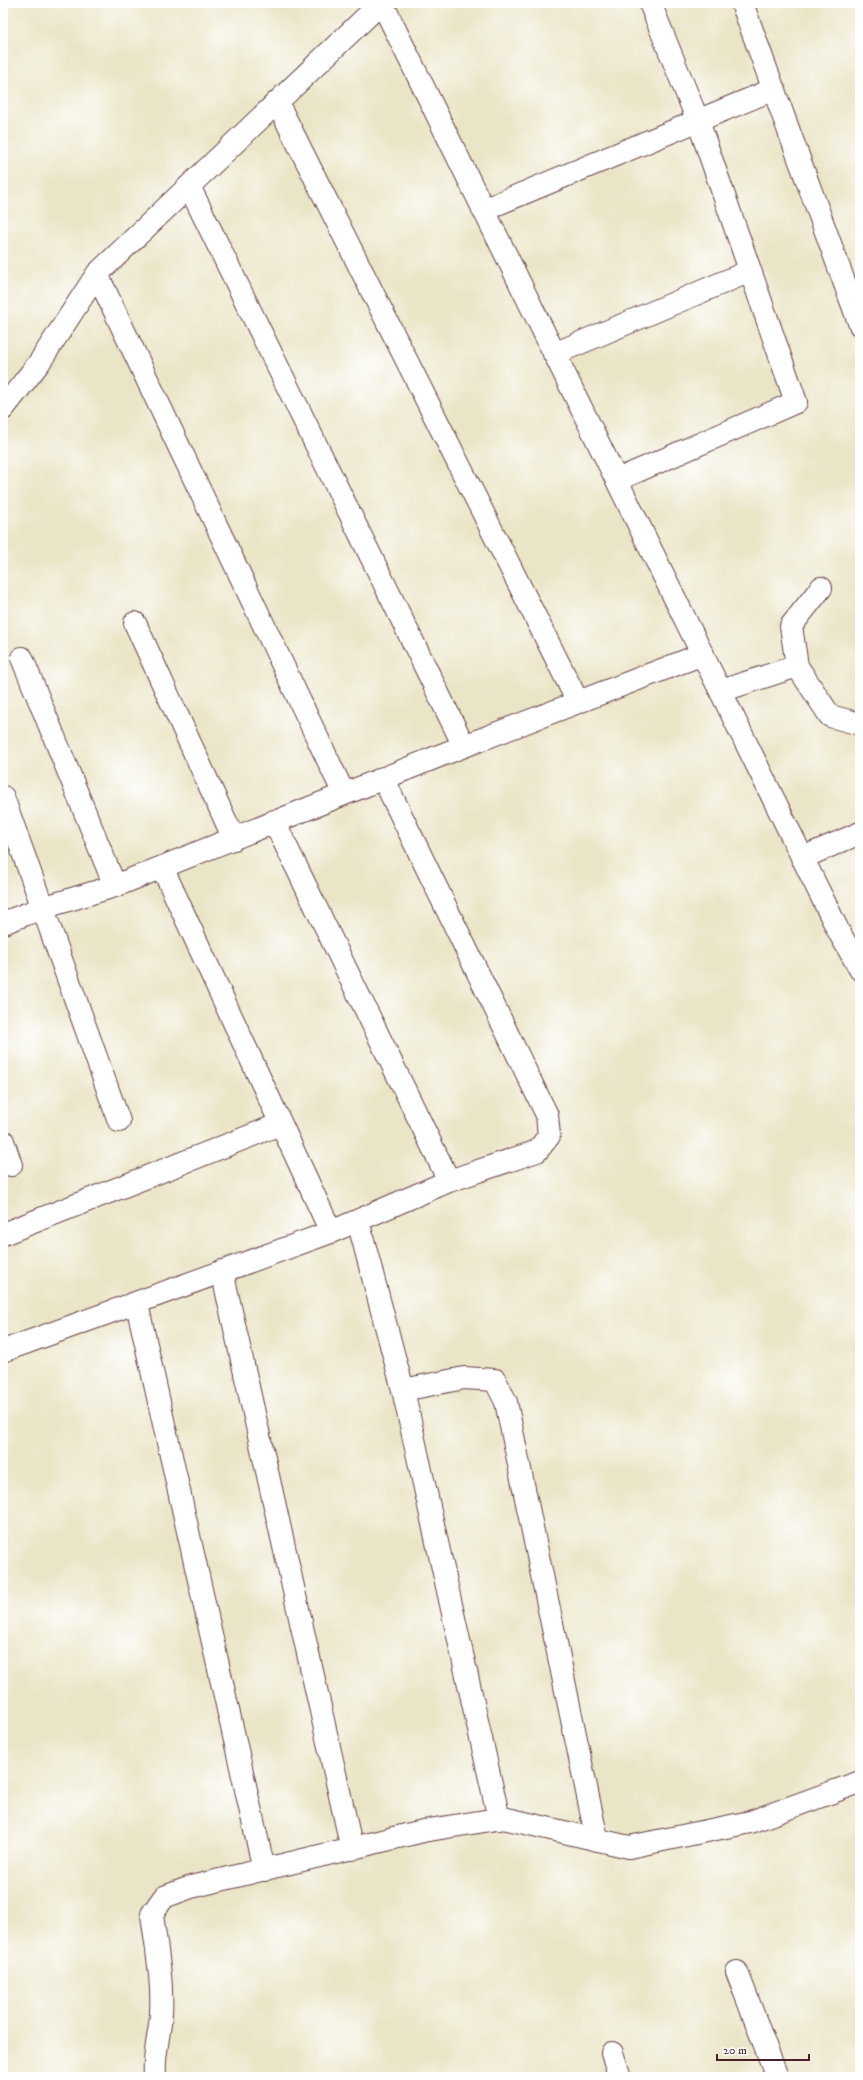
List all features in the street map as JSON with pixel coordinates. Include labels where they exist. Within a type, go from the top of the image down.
[{"type":"street","points":[[3,409],[39,363],[96,274],[381,3],[703,654],[802,858],[839,932],[860,969]]},
{"type":"street","points":[[617,480],[796,402],[698,121],[650,3]]},
{"type":"street","points":[[742,3],[774,89],[852,275],[860,325]]},
{"type":"street","points":[[484,210],[774,89]]},
{"type":"street","points":[[277,102],[578,702]]},
{"type":"street","points":[[189,186],[464,746]]},
{"type":"street","points":[[554,354],[750,271]]},
{"type":"street","points":[[96,274],[344,794]]},
{"type":"street","points":[[821,588],[791,626],[797,666],[830,716],[860,724]]},
{"type":"street","points":[[135,622],[234,839]]},
{"type":"street","points":[[3,923],[42,908],[115,886],[382,778],[703,654]]},
{"type":"street","points":[[22,658],[115,886]]},
{"type":"street","points":[[720,691],[797,666]]},
{"type":"street","points":[[3,1351],[331,1232],[449,1181],[537,1151],[549,1136],[547,1115],[382,778]]},
{"type":"street","points":[[3,797],[119,1121]]},
{"type":"street","points":[[274,821],[449,1181]]},
{"type":"street","points":[[802,858],[860,833]]},
{"type":"street","points":[[162,867],[331,1232]]},
{"type":"street","points":[[3,1234],[280,1124]]},
{"type":"street","points":[[3,1141],[11,1165]]},
{"type":"street","points":[[358,1221],[403,1390],[499,1819]]},
{"type":"street","points":[[222,1271],[352,1849]]},
{"type":"street","points":[[136,1304],[264,1870]]},
{"type":"street","points":[[403,1390],[464,1378],[495,1380],[506,1402],[597,1840]]},
{"type":"street","points":[[155,2077],[154,2058],[161,2014],[161,1987],[152,1914],[164,1897],[191,1887],[423,1831],[499,1819],[630,1847],[750,1822],[860,1782]]},
{"type":"street","points":[[737,1972],[777,2077]]},
{"type":"street","points":[[612,2052],[620,2077]]}]
